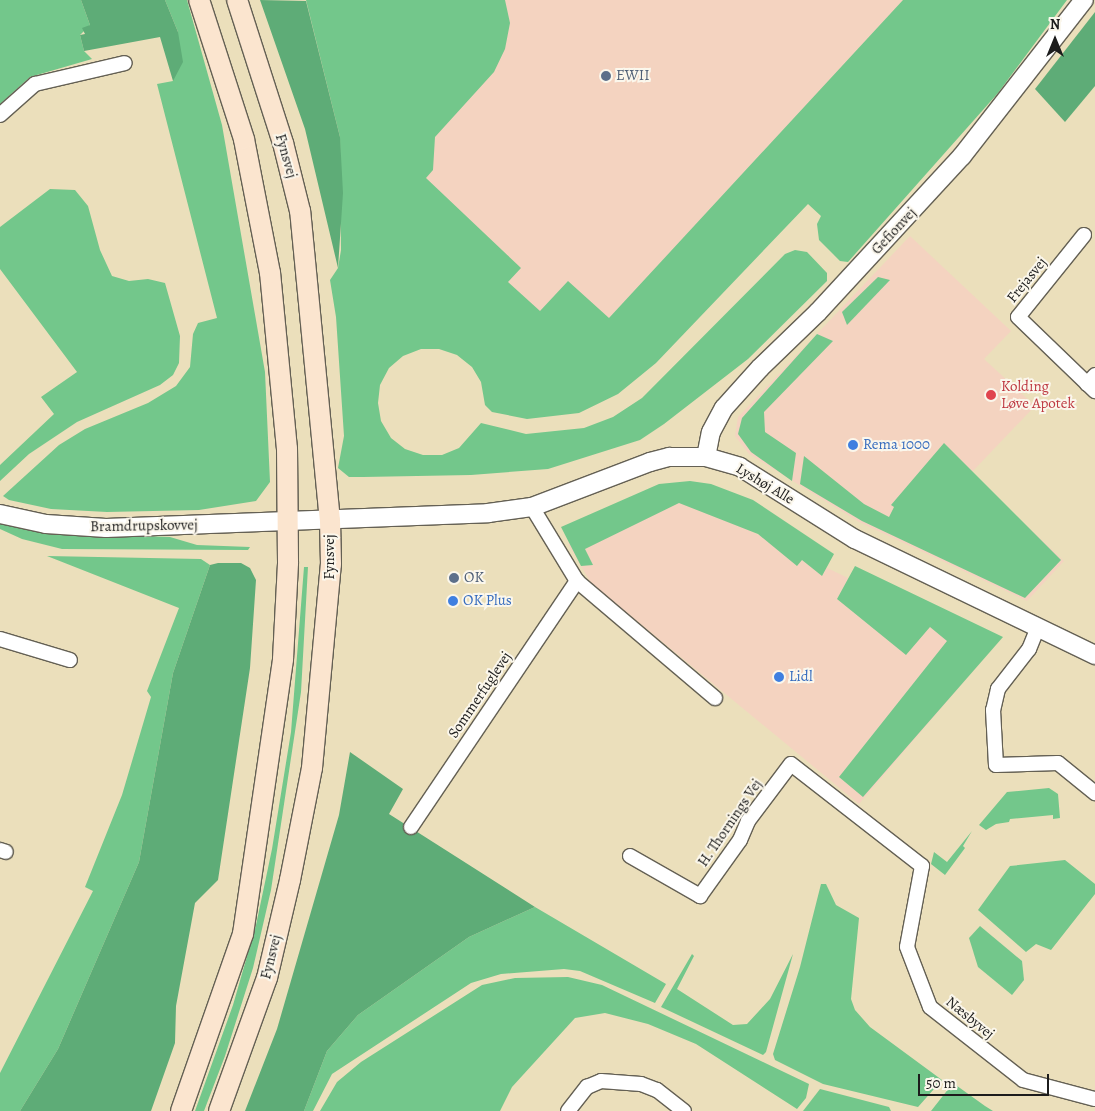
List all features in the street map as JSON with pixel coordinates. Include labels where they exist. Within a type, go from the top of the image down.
[{"type":"main road","points":[[180,1111],[243,934],[284,659],[288,523],[279,342],[270,273],[244,139],[199,0]]},
{"type":"main road","name":"Fynsvej","points":[[219,1111],[267,978],[312,768],[330,582],[330,521],[300,211],[283,143],[237,0]]},
{"type":"street","name":"Gefionvej","points":[[706,457],[711,432],[724,408],[760,368],[818,312],[962,156],[1084,0]]},
{"type":"street","points":[[0,115],[36,84],[125,63]]},
{"type":"street","name":"Frejasvej","points":[[1084,235],[1018,317],[1092,383]]},
{"type":"street","name":"Lyshøj Alle","points":[[288,523],[532,507],[650,462],[687,456],[706,457],[748,472],[855,540],[1095,655]]},
{"type":"street","points":[[532,507],[577,581],[715,698]]},
{"type":"street","name":"Bramdrupskovvej","points":[[0,514],[46,524],[106,528],[288,523]]},
{"type":"street","name":"Sommerfuglevej","points":[[411,827],[577,581]]},
{"type":"street","points":[[1038,627],[1029,649],[998,689],[993,710],[996,765],[1058,763],[1095,794]]},
{"type":"street","points":[[0,639],[70,660]]},
{"type":"street","name":"H. Thornings Vej","points":[[630,856],[700,896],[740,840],[748,821],[791,764],[922,866]]},
{"type":"street","name":"Næsbyvej","points":[[922,866],[907,947],[930,1007],[1023,1080],[1095,1099]]},
{"type":"street","points":[[568,1111],[587,1087],[601,1081],[641,1084],[657,1090],[684,1111]]},
{"type":"shaded area","points":[[449,0],[933,0],[569,365],[384,160]]},
{"type":"shaded area","points":[[910,236],[1011,331],[984,359],[1035,406],[971,473],[1064,561],[1027,601],[859,522],[749,454],[735,436],[738,417]]},
{"type":"shaded area","points":[[676,495],[993,648],[859,804],[591,583],[568,544],[625,523]]},
{"type":"green space","points":[[0,0],[81,0],[90,25],[80,35],[84,51],[92,59],[30,77],[0,104]]},
{"type":"green space","points":[[81,0],[165,0],[178,32],[183,62],[173,81],[160,37],[84,51],[80,35],[85,34],[82,28],[90,25]]},
{"type":"green space","points":[[165,0],[187,0],[222,125],[265,372],[270,482],[256,501],[199,510],[107,512],[51,509],[9,500],[3,496],[59,445],[85,429],[148,403],[176,386],[190,367],[193,334],[198,323],[217,318],[157,84],[173,81],[178,32]]},
{"type":"green space","points":[[260,0],[306,1],[340,137],[343,193],[338,268],[305,129]]},
{"type":"green space","points":[[306,0],[505,0],[510,23],[505,49],[494,72],[435,137],[433,170],[426,178],[521,268],[508,282],[540,311],[568,281],[609,318],[903,0],[1067,0],[998,93],[848,262],[840,261],[819,240],[817,224],[821,216],[808,204],[656,363],[618,394],[579,413],[527,419],[492,412],[485,405],[481,382],[472,367],[457,355],[439,349],[421,349],[403,356],[389,368],[380,385],[378,403],[381,421],[391,438],[405,449],[423,455],[442,455],[459,448],[481,423],[526,434],[584,428],[613,417],[642,398],[785,254],[795,250],[807,252],[827,273],[827,281],[748,359],[664,424],[640,440],[548,469],[471,475],[349,477],[338,468],[344,436],[336,317],[330,280],[338,268],[341,250],[340,137]]},
{"type":"green space","points":[[1095,12],[1095,86],[1065,122],[1035,89]]},
{"type":"green space","points":[[50,189],[75,190],[88,206],[100,250],[112,276],[129,281],[148,279],[165,283],[180,336],[179,363],[173,375],[160,385],[77,422],[29,454],[0,481],[0,465],[54,414],[41,397],[77,372],[0,269],[0,227]]},
{"type":"green space","points":[[878,277],[890,280],[847,325],[842,312]]},
{"type":"green space","points":[[817,334],[833,341],[764,412],[765,432],[796,453],[792,481],[751,452],[738,434],[742,418]]},
{"type":"green space","points":[[944,443],[1061,560],[1025,598],[862,521],[800,484],[804,456],[864,504],[889,517],[894,507],[891,505]]},
{"type":"green space","points":[[690,481],[711,484],[753,500],[834,554],[822,576],[802,560],[797,566],[758,534],[679,503],[585,549],[593,565],[581,566],[561,527],[659,484]]},
{"type":"green space","points":[[0,523],[39,532],[170,537],[197,545],[250,547],[248,550],[62,549],[22,539],[0,529]]},
{"type":"green space","points":[[47,556],[201,559],[210,565],[173,673],[139,862],[58,1049],[20,1111],[0,1111],[0,1073],[93,891],[85,887],[122,795],[151,697],[147,691],[179,608]]},
{"type":"green space","points":[[241,563],[250,568],[256,580],[250,668],[218,880],[195,903],[176,1006],[175,1043],[151,1111],[20,1111],[58,1049],[139,862],[173,673],[210,565]]},
{"type":"green space","points":[[855,566],[1003,637],[863,797],[839,777],[947,641],[930,627],[906,655],[837,599]]},
{"type":"green space","points":[[304,567],[308,567],[301,692],[271,890],[253,968],[225,1056],[204,1111],[195,1111],[233,1005],[256,925],[272,849],[291,732]]},
{"type":"green space","points":[[350,752],[403,789],[389,814],[535,907],[469,937],[358,1015],[327,1051],[304,1111],[245,1111],[277,1029],[339,815]]},
{"type":"green space","points":[[1049,788],[1058,794],[1060,818],[1053,819],[1053,815],[1010,819],[1009,822],[996,824],[986,830],[979,825],[1007,792]]},
{"type":"green space","points":[[972,831],[963,846],[965,848],[945,875],[931,864],[934,852],[947,862]]},
{"type":"green space","points":[[1065,860],[1095,884],[1095,894],[1051,950],[1036,944],[1026,952],[978,910],[1010,866]]},
{"type":"green space","points":[[821,884],[826,884],[836,905],[859,918],[851,999],[855,1010],[870,1027],[942,1080],[918,1107],[823,1084],[775,1060],[773,1054],[800,967]]},
{"type":"green space","points":[[535,907],[666,984],[655,1003],[580,971],[564,969],[501,974],[471,983],[332,1074],[313,1111],[304,1111],[327,1051],[358,1015],[469,937]]},
{"type":"green space","points":[[980,926],[1022,961],[1024,980],[1012,995],[978,967],[969,938]]},
{"type":"green space","points":[[692,954],[694,956],[677,989],[733,1025],[747,1024],[770,999],[793,954],[766,1052],[763,1055],[661,1007]]},
{"type":"green space","points":[[568,977],[602,985],[809,1084],[806,1098],[797,1109],[696,1044],[648,1024],[605,1013],[575,1018],[512,1087],[500,1111],[320,1111],[337,1082],[361,1062],[482,985],[515,978]]},
{"type":"green space","points":[[953,1083],[985,1106],[993,1111],[931,1111]]},
{"type":"green space","points":[[820,1089],[889,1107],[891,1111],[803,1111]]},
{"type":"place","name":"EWII","points":[[606,76]]},
{"type":"place","name":"Kolding Løve Apotek","points":[[991,395]]},
{"type":"place","name":"Rema 1000","points":[[853,445]]},
{"type":"place","name":"OK","points":[[454,578]]},
{"type":"place","name":"OK Plus","points":[[453,601]]},
{"type":"place","name":"Lidl","points":[[779,677]]}]
